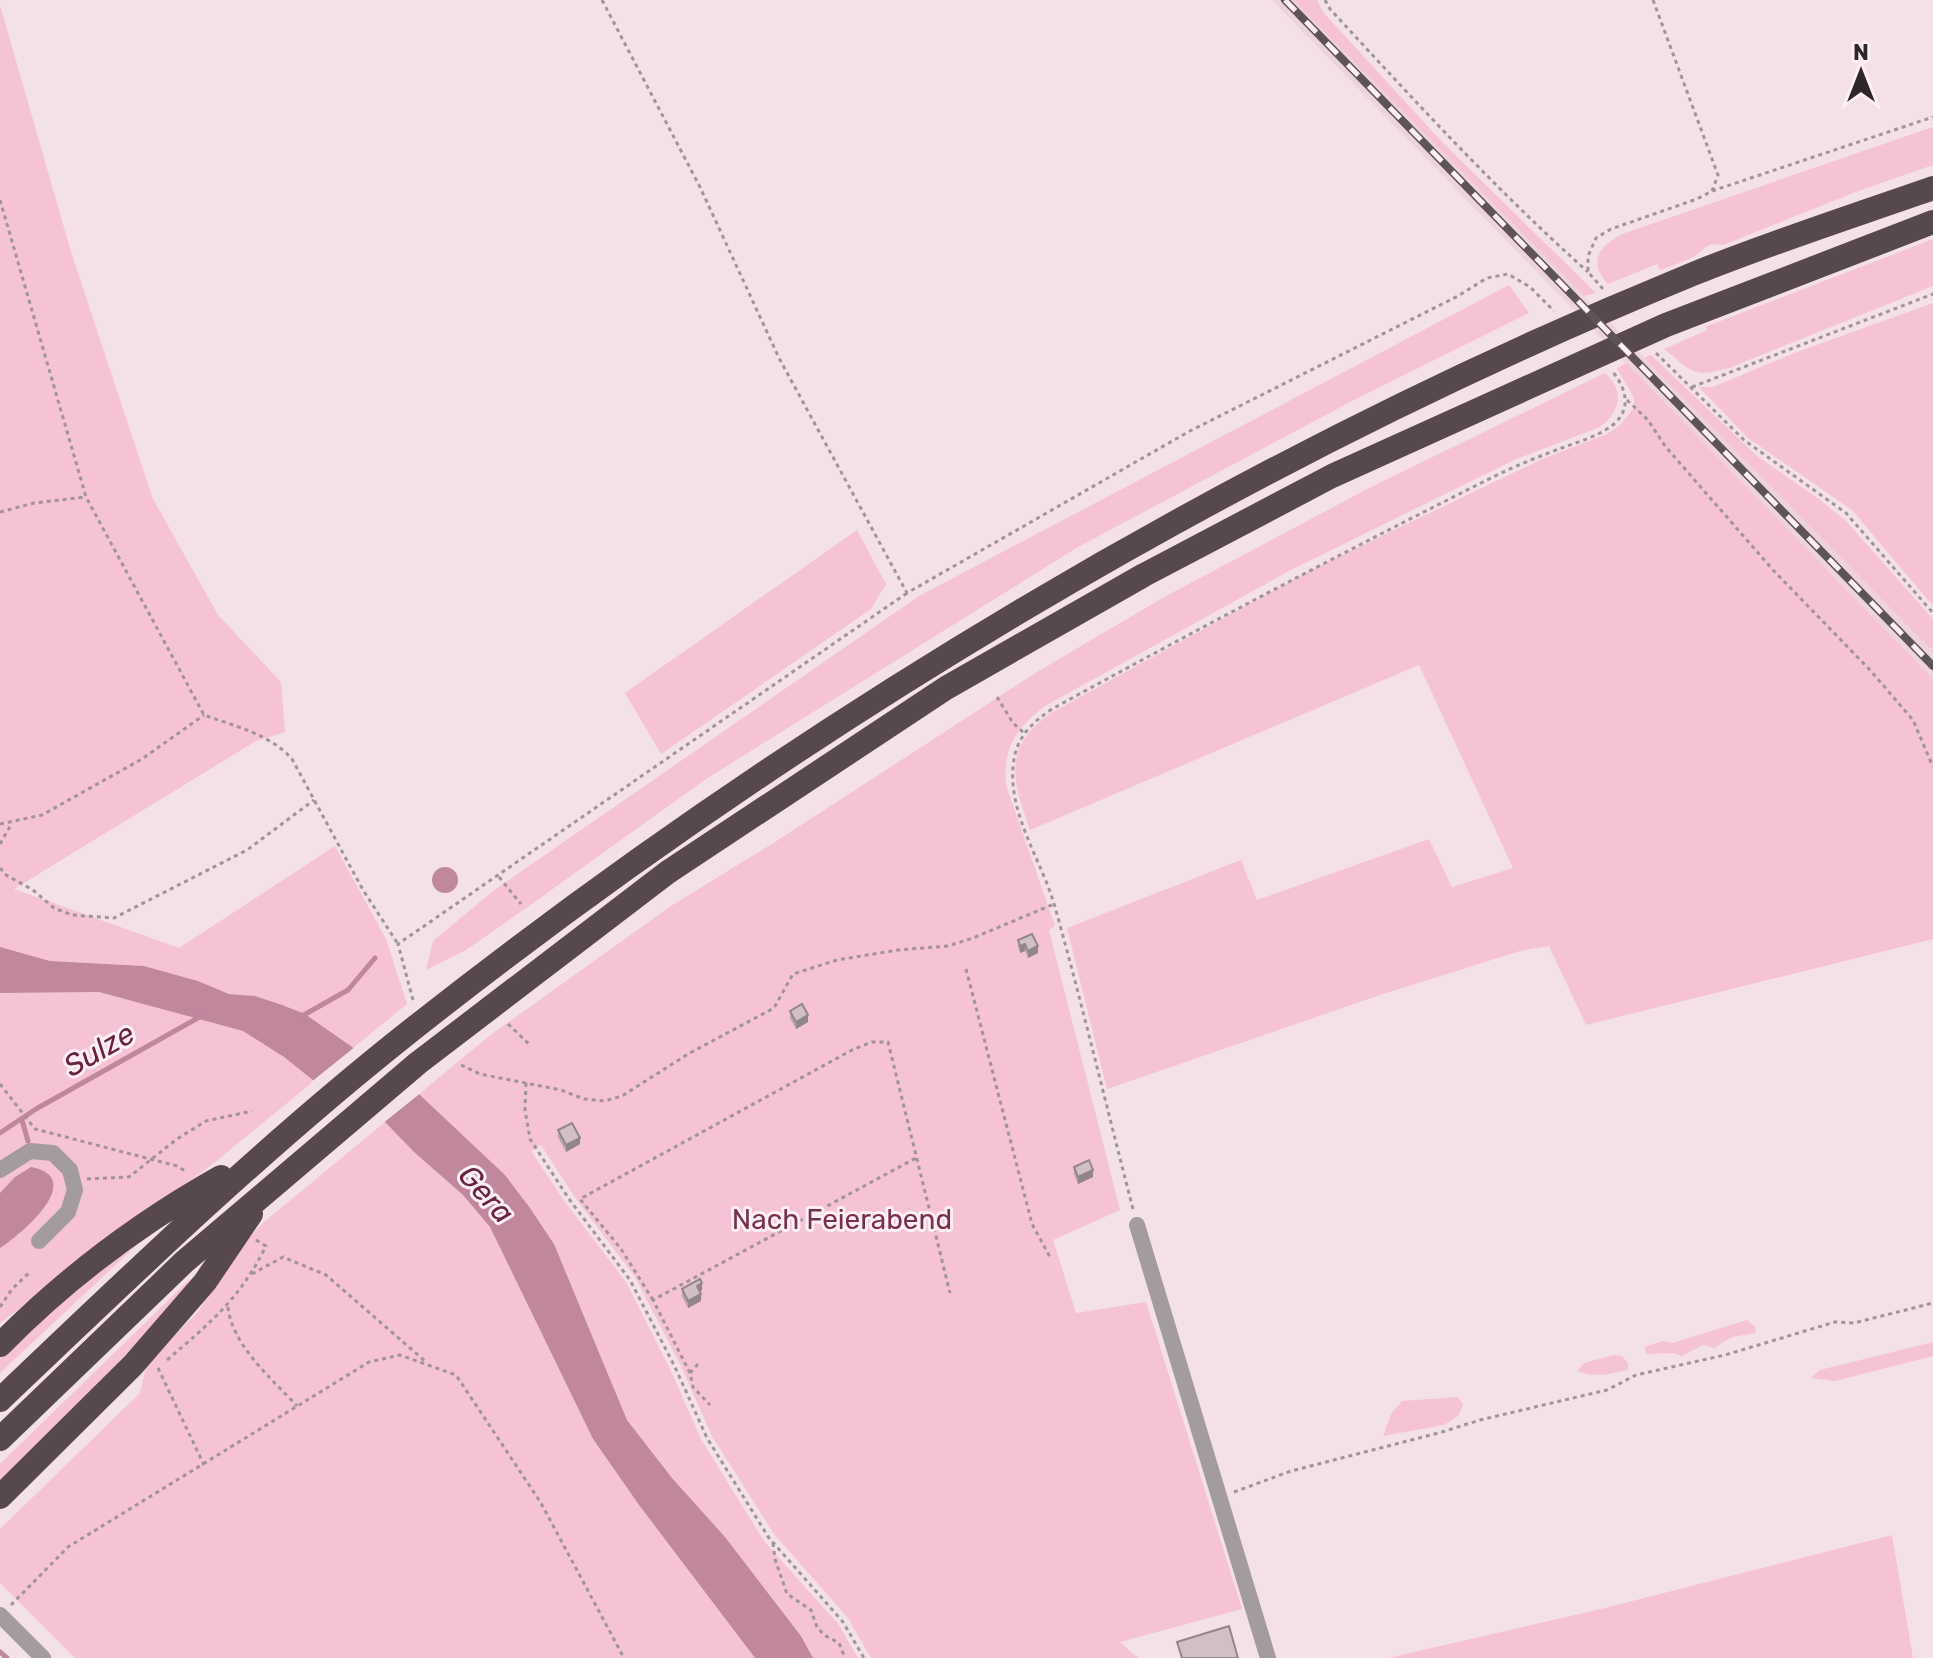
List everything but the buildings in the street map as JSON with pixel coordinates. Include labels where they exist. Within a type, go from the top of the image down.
[{"type":"highway","points":[[0,1345],[88,1266],[192,1195],[269,1151],[402,1038],[684,828],[779,762],[937,663],[1126,551],[1305,454],[1527,345],[1700,271],[1933,188]]},
{"type":"highway","points":[[0,1497],[133,1365],[205,1282],[222,1242],[268,1189],[474,1019],[668,872],[946,688],[1144,575],[1332,476],[1693,315],[1933,222]]},
{"type":"highway","points":[[0,1400],[192,1195]]},
{"type":"highway","points":[[0,1439],[184,1262],[222,1242]]},
{"type":"street","points":[[0,1170],[30,1151],[53,1153],[70,1170],[75,1190],[68,1212],[39,1241]]},
{"type":"street","points":[[1137,1225],[1268,1658]]},
{"type":"street","points":[[6,1610],[43,1658]]},
{"type":"path","points":[[602,0],[700,187],[779,358],[907,593]]},
{"type":"path","points":[[1325,0],[1457,147],[1603,289]]},
{"type":"path","points":[[1653,0],[1718,175],[1712,191]]},
{"type":"path","points":[[1588,272],[1588,256],[1596,238],[1611,229],[1712,191],[1933,117]]},
{"type":"path","points":[[0,200],[86,497],[204,715],[268,739],[292,759],[363,890],[398,944],[413,1000]]},
{"type":"path","points":[[398,944],[907,593],[1188,432],[1458,296],[1487,278],[1508,274],[1530,287],[1554,311]]},
{"type":"path","points":[[1692,387],[1933,294]]},
{"type":"path","points":[[1656,353],[1744,440],[1846,513],[1933,613]]},
{"type":"path","points":[[1612,371],[1627,400],[1648,420],[1665,446],[1773,570],[1870,670],[1913,720],[1933,767]]},
{"type":"path","points":[[1137,1225],[1054,904],[1013,785],[1016,750],[1024,733],[1052,709],[1311,569],[1509,469],[1594,436],[1614,424],[1627,400]]},
{"type":"path","points":[[0,512],[34,503],[86,497]]},
{"type":"path","points":[[997,697],[1013,723],[1024,733]]},
{"type":"path","points":[[0,824],[42,815],[142,759],[204,715]]},
{"type":"path","points":[[0,868],[54,908],[72,915],[114,918],[247,850],[314,800]]},
{"type":"path","points":[[0,844],[12,822]]},
{"type":"path","points":[[499,877],[521,904]]},
{"type":"path","points":[[461,1065],[480,1074],[561,1090],[584,1099],[605,1101],[622,1096],[688,1054],[774,1008],[793,974],[837,960],[948,946],[1054,904]]},
{"type":"path","points":[[966,969],[1032,1224],[1050,1257]]},
{"type":"path","points":[[508,1024],[529,1044]]},
{"type":"path","points":[[710,1405],[693,1387],[690,1373],[653,1300],[621,1249],[580,1199],[852,1050],[872,1042],[888,1042],[950,1293]]},
{"type":"path","points":[[526,1083],[525,1118],[530,1139],[569,1199],[630,1280],[707,1438],[773,1542],[843,1622],[864,1658]]},
{"type":"path","points":[[0,1084],[35,1129],[177,1166],[192,1195]]},
{"type":"path","points":[[73,1180],[129,1177],[206,1121],[252,1111]]},
{"type":"path","points":[[653,1300],[917,1158]]},
{"type":"path","points":[[204,1465],[157,1368],[228,1307],[252,1274],[266,1246],[252,1237]]},
{"type":"path","points":[[252,1274],[283,1257],[326,1275],[428,1363]]},
{"type":"path","points":[[0,1307],[12,1289],[31,1271]]},
{"type":"path","points":[[1220,1498],[1291,1471],[1480,1420],[1607,1390],[1636,1375],[1725,1355],[1835,1322],[1854,1323],[1933,1303]]},
{"type":"path","points":[[228,1307],[229,1322],[240,1340],[297,1406]]},
{"type":"path","points":[[6,1610],[68,1547],[369,1362],[400,1355],[456,1375],[541,1503],[624,1658]]},
{"type":"path","points":[[690,1373],[698,1364]]},
{"type":"path","points":[[773,1542],[775,1559],[787,1594],[811,1610],[817,1627],[839,1643],[845,1658]]},
{"type":"shaded area","points":[[1272,0],[1293,0],[1933,651],[1933,679]]},
{"type":"green space","points":[[1293,0],[1317,0],[1323,12],[1443,143],[1596,293],[1584,296]]},
{"type":"green space","points":[[0,5],[71,252],[153,499],[218,615],[281,682],[285,732],[256,741],[14,889],[179,948],[335,846],[386,939],[407,1004],[353,1048],[305,1014],[255,996],[229,994],[198,981],[144,966],[50,961],[0,947]]},
{"type":"green space","points":[[1933,127],[1933,165],[1723,245],[1709,246],[1693,257],[1660,270],[1657,264],[1608,284],[1601,275],[1597,260],[1599,254],[1609,242],[1625,233]]},
{"type":"green space","points":[[1933,239],[1933,286],[1717,371],[1694,371],[1664,349],[1708,330],[1705,327]]},
{"type":"green space","points":[[1509,285],[1529,313],[1352,401],[1078,547],[706,779],[466,950],[426,970],[433,941],[493,891],[919,596]]},
{"type":"green space","points":[[1933,303],[1933,606],[1852,510],[1748,438],[1699,387],[1713,387],[1797,352]]},
{"type":"green space","points":[[1651,355],[1757,456],[1846,521],[1933,619],[1933,651],[1644,358]]},
{"type":"green space","points":[[1626,363],[1933,679],[1933,939],[1586,1025],[1549,946],[1520,951],[1383,994],[1107,1089],[1067,928],[1241,860],[1257,900],[1429,839],[1452,887],[1513,868],[1419,665],[1030,830],[1019,795],[1015,766],[1025,739],[1051,713],[1313,569],[1540,460],[1607,434],[1619,426],[1634,408],[1634,398],[1617,368]]},
{"type":"green space","name":"Nach Feierabend","points":[[1605,373],[1616,387],[1618,402],[1612,415],[1600,427],[1514,460],[1289,571],[1045,706],[1019,731],[1009,750],[1006,785],[1055,926],[1049,930],[1120,1210],[1053,1240],[1076,1313],[1146,1302],[1242,1609],[1120,1642],[1138,1658],[871,1658],[848,1618],[774,1534],[712,1436],[680,1364],[635,1277],[574,1196],[541,1145],[531,1151],[565,1202],[626,1282],[702,1441],[764,1541],[839,1625],[858,1658],[813,1658],[801,1636],[725,1537],[672,1478],[627,1420],[554,1244],[530,1208],[505,1175],[419,1094],[488,1037],[671,906],[1037,672],[1166,596],[1371,487]]},
{"type":"green space","points":[[857,530],[886,584],[871,609],[661,754],[625,693]]},
{"type":"green space","points":[[99,992],[243,1031],[314,1081],[214,1163],[0,1323],[0,993]]},
{"type":"green space","points":[[385,1122],[463,1195],[490,1227],[593,1439],[755,1658],[75,1658],[0,1583],[0,1529],[140,1393],[147,1363],[197,1313],[232,1254],[264,1222]]},
{"type":"green space","points":[[139,1243],[0,1373],[0,1355],[45,1312]]},
{"type":"green space","points":[[190,1279],[192,1281],[167,1312],[0,1484],[0,1464]]},
{"type":"green space","points":[[1747,1320],[1755,1327],[1756,1333],[1732,1337],[1714,1348],[1703,1345],[1682,1356],[1673,1353],[1646,1354],[1645,1347],[1662,1341],[1672,1343]]},
{"type":"green space","points":[[1933,1342],[1933,1356],[1835,1381],[1811,1378],[1820,1370]]},
{"type":"green space","points":[[1614,1355],[1622,1356],[1628,1363],[1628,1370],[1596,1375],[1577,1371],[1584,1363]]},
{"type":"green space","points":[[1458,1397],[1463,1405],[1458,1416],[1444,1425],[1383,1436],[1391,1414],[1402,1401]]},
{"type":"green space","points":[[1892,1535],[1913,1658],[1388,1658],[1605,1608]]},
{"type":"water","points":[[445,867],[455,870],[458,880],[455,890],[445,893],[435,890],[432,880],[435,870]]},
{"type":"water","name":"Gera","points":[[0,947],[50,961],[144,966],[198,981],[229,994],[255,996],[282,1005],[305,1014],[419,1094],[505,1175],[530,1208],[554,1244],[627,1420],[672,1478],[725,1537],[801,1636],[813,1658],[755,1658],[593,1439],[490,1227],[463,1195],[385,1122],[314,1081],[243,1031],[99,992],[0,993]]},
{"type":"water","points":[[31,1167],[47,1173],[53,1182],[52,1194],[34,1220],[0,1248],[0,1193],[15,1177]]},
{"type":"pier","points":[[356,1046],[422,1092],[382,1124],[310,1083]]},
{"type":"waterway","points":[[302,1016],[348,990],[375,958]]},
{"type":"waterway","name":"Sulze","points":[[0,1133],[36,1109],[203,1015]]},
{"type":"waterway","points":[[22,1120],[28,1141]]},
{"type":"waterway","points":[[0,1652],[7,1658]]},
{"type":"railway","points":[[1285,0],[1933,666]]}]
